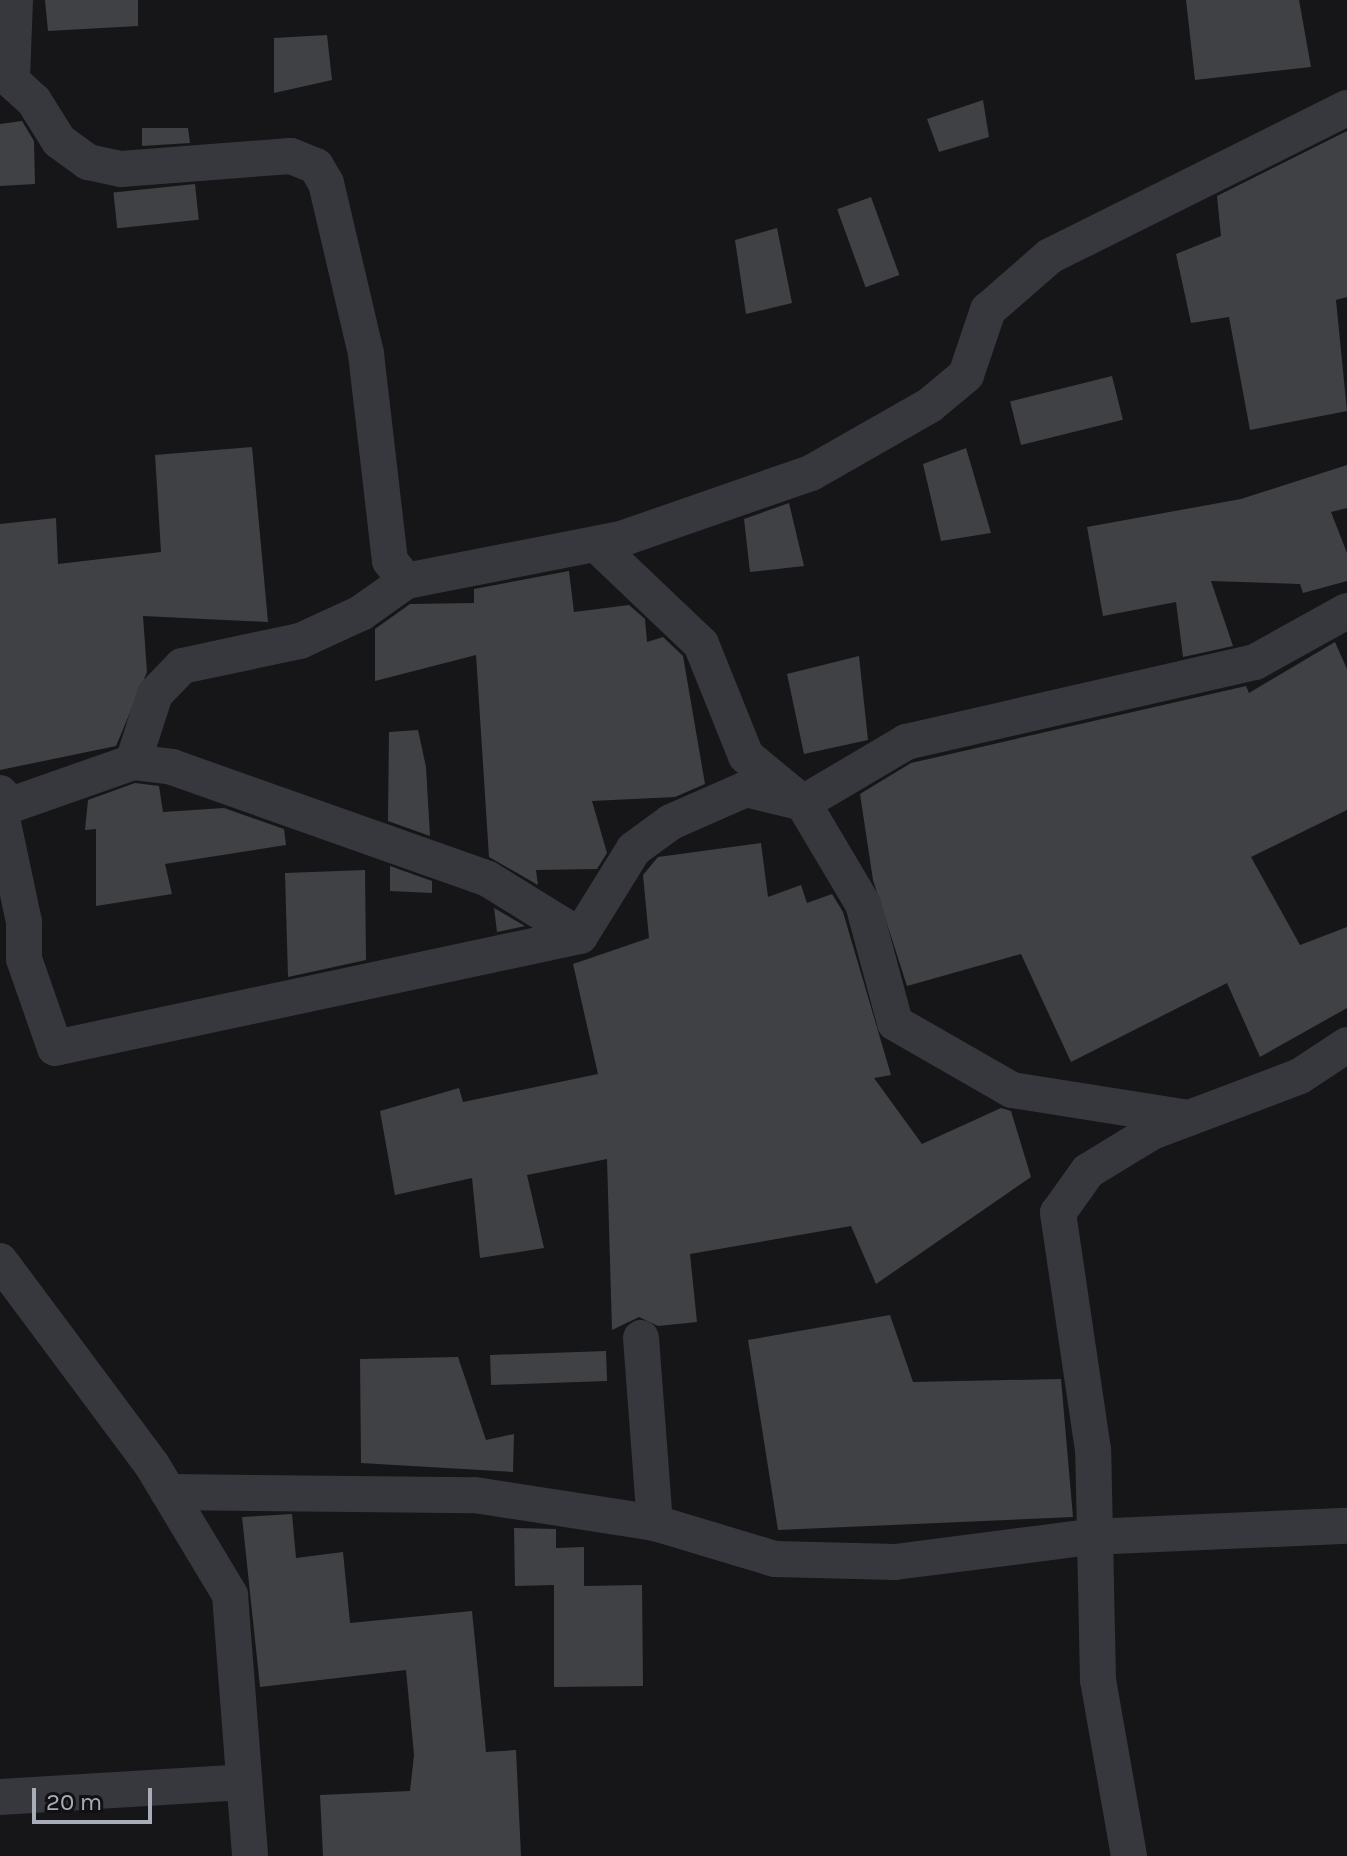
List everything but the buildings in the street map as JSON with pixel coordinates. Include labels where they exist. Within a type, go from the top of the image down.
[{"type":"street","points":[[15,0],[6,74],[59,141],[88,162],[121,169],[291,156],[316,166],[326,183],[366,354],[390,561],[406,581]]},
{"type":"street","points":[[133,762],[155,694],[182,666],[300,641],[361,613],[406,581],[597,545],[811,473],[930,405],[966,375],[988,310],[1050,256],[1347,108]]},
{"type":"street","points":[[597,545],[701,644],[746,756],[803,803],[863,904],[895,1023],[1012,1090],[1189,1118]]},
{"type":"street","points":[[0,809],[24,922],[24,959],[55,1048],[580,936],[634,849],[671,822],[746,789],[803,803],[906,742],[1255,662],[1347,611]]},
{"type":"street","points":[[0,793],[11,805],[133,762],[172,767],[488,879],[580,936]]},
{"type":"street","points":[[1129,1856],[1098,1680],[1090,1537],[1093,1450],[1058,1213],[1088,1171],[1189,1118],[1300,1076],[1347,1045]]},
{"type":"street","points":[[0,1261],[168,1492],[230,1595],[250,1856]]},
{"type":"street","points":[[641,1338],[655,1523]]},
{"type":"street","points":[[168,1492],[475,1495],[655,1523],[775,1559],[895,1562],[1090,1537],[1347,1526]]},
{"type":"street","points":[[0,1797],[244,1782]]}]
